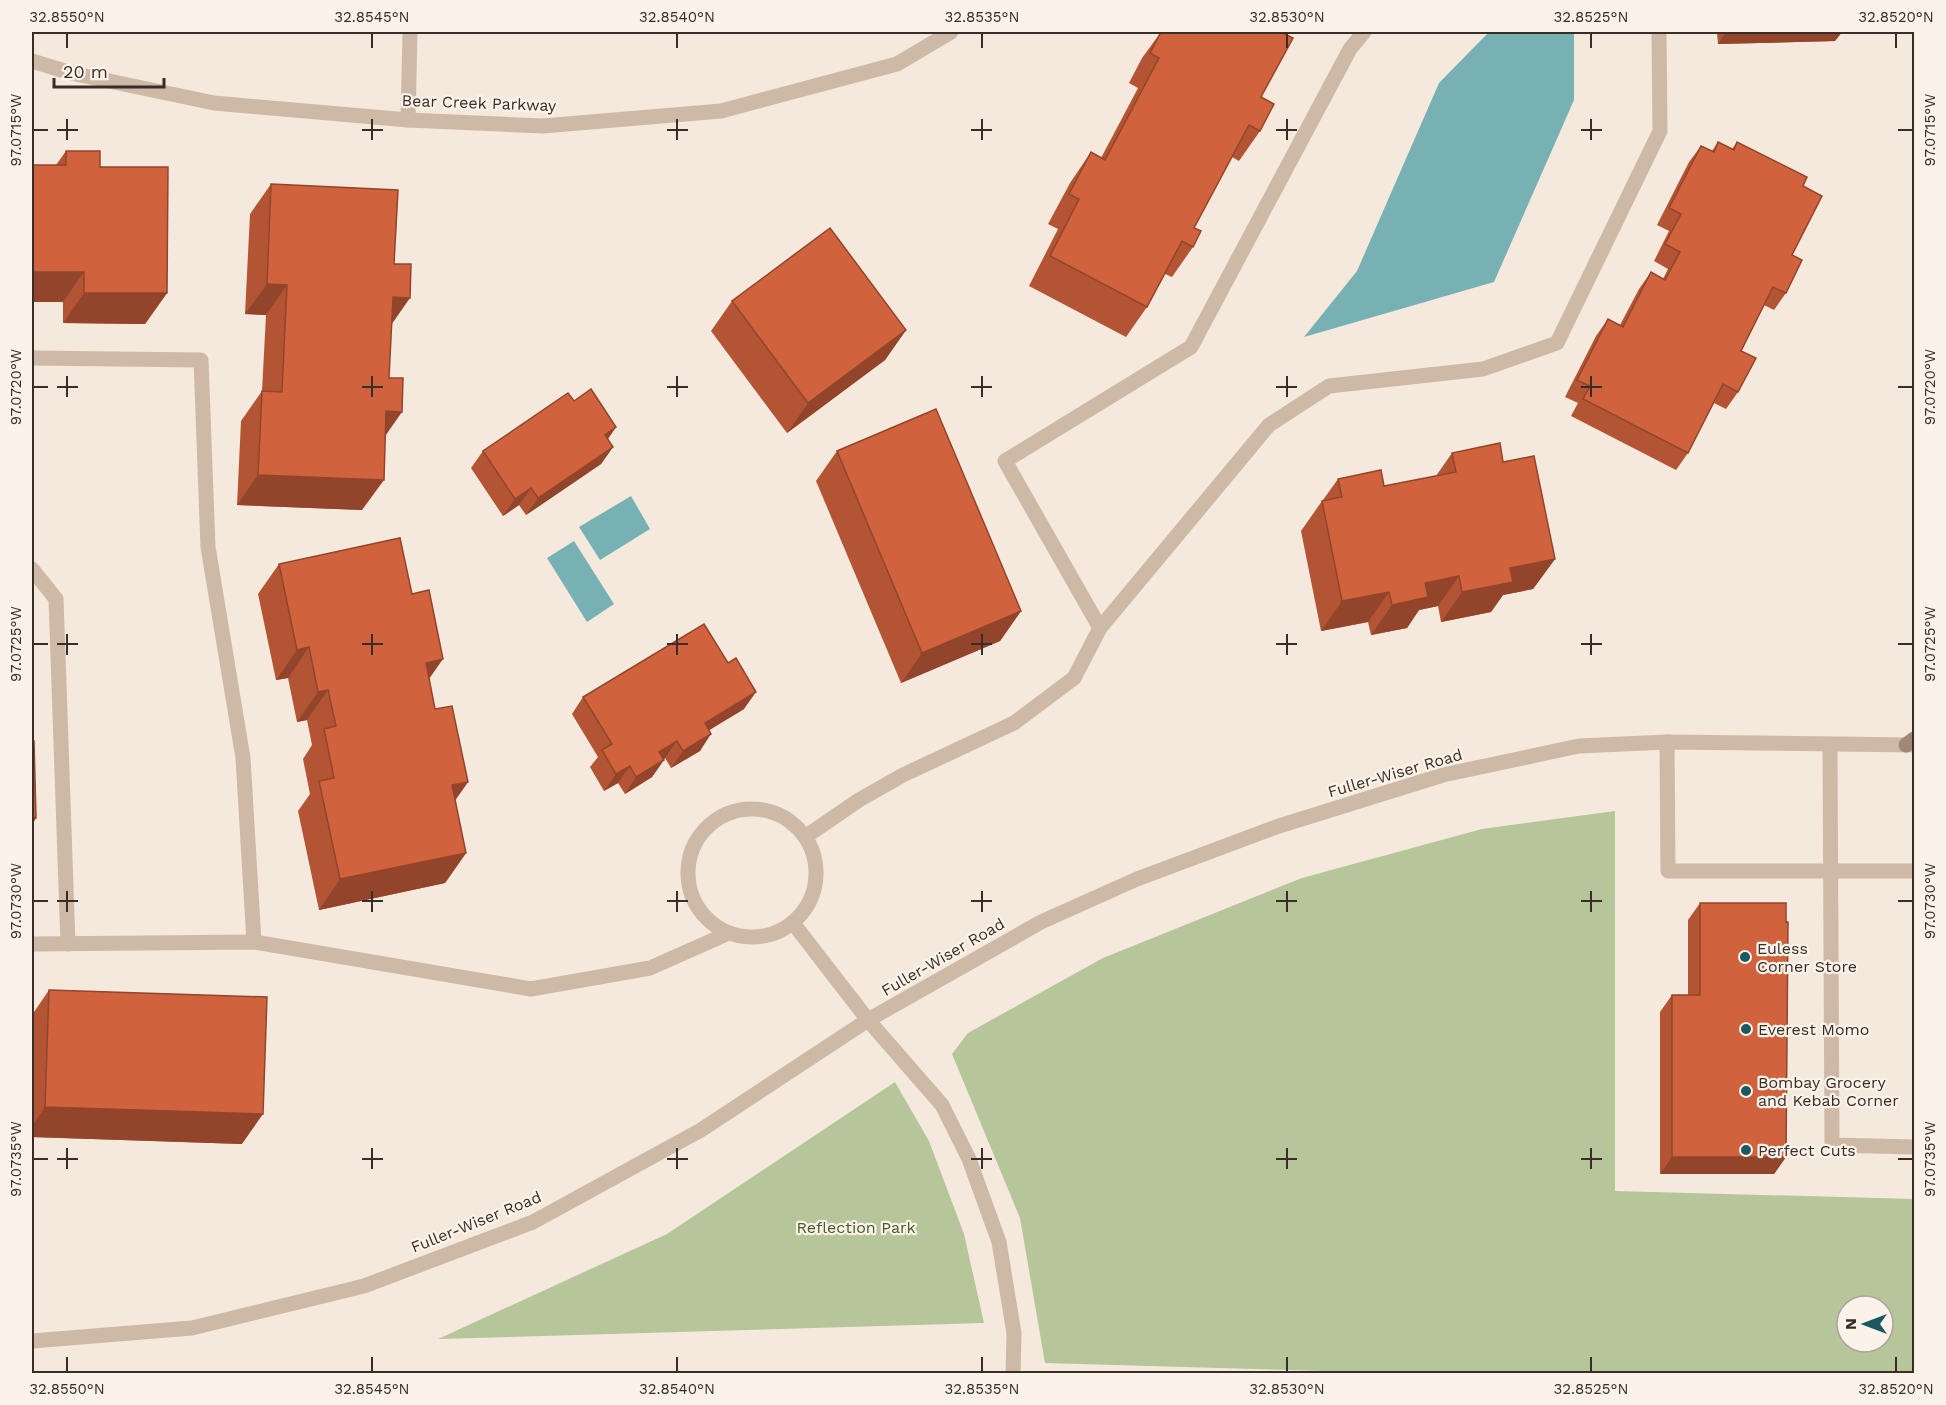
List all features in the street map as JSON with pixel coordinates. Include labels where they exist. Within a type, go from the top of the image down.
[{"type":"street","points":[[408,120],[410,32]]},
{"type":"street","name":"Bear Creek Parkway","points":[[32,61],[71,74],[214,103],[408,120],[543,126],[721,111],[897,64],[951,32]]},
{"type":"street","points":[[1100,628],[1005,461],[1191,347],[1350,49],[1364,32]]},
{"type":"street","points":[[805,837],[903,775],[1014,723],[1074,678],[1100,628],[1269,425],[1329,386],[1484,369],[1557,343],[1660,131],[1659,32]]},
{"type":"street","points":[[32,358],[201,360],[208,547],[243,758],[254,942]]},
{"type":"street","points":[[32,568],[56,599],[68,944]]},
{"type":"street","points":[[1667,742],[1668,872],[1914,871]]},
{"type":"street","name":"Fuller-Wiser Road","points":[[32,1341],[192,1328],[364,1286],[523,1226],[701,1130],[868,1020],[1041,922],[1137,879],[1279,826],[1455,773],[1579,746],[1667,742],[1830,746],[1912,743]]},
{"type":"street","points":[[1830,746],[1832,1145],[1914,1147]]},
{"type":"street","points":[[749,809],[770,811],[790,821],[805,837],[814,854],[817,873],[814,892],[806,909],[793,923],[778,932],[762,937],[746,937],[729,933],[711,922],[697,905],[689,885],[689,863],[696,843],[709,825],[728,813],[749,809]]},
{"type":"street","points":[[793,923],[868,1020],[942,1105],[969,1159],[999,1242],[1014,1333],[1013,1374]]},
{"type":"street","points":[[32,944],[254,942],[531,989],[650,968],[729,933]]},
{"type":"green space","points":[[1615,811],[1615,1191],[1914,1199],[1914,1373],[1432,1374],[1045,1363],[1020,1218],[952,1054],[968,1033],[1103,958],[1302,878],[1482,829]]},
{"type":"green space","name":"Reflection Park","points":[[895,1082],[929,1141],[964,1234],[984,1323],[438,1339],[667,1234]]},
{"type":"water","points":[[1489,32],[1574,32],[1574,100],[1494,282],[1304,337],[1357,271],[1439,83]]},
{"type":"water","points":[[631,496],[650,529],[600,560],[579,527]]},
{"type":"water","points":[[574,541],[614,604],[587,622],[547,558]]},
{"type":"building","points":[[1161,32],[1281,32],[1293,38],[1261,97],[1274,104],[1260,131],[1249,125],[1194,228],[1201,231],[1193,247],[1182,241],[1147,307],[1050,256],[1079,199],[1069,194],[1091,152],[1105,160],[1159,58],[1150,53]]},
{"type":"building","points":[[1718,142],[1734,150],[1737,142],[1807,177],[1803,186],[1822,196],[1792,255],[1802,260],[1786,293],[1773,287],[1741,351],[1756,358],[1738,392],[1723,384],[1688,453],[1583,399],[1590,386],[1577,380],[1608,319],[1623,327],[1651,272],[1665,280],[1680,252],[1665,244],[1681,214],[1669,208],[1701,146],[1714,152]]},
{"type":"building","points":[[66,151],[100,151],[100,167],[168,167],[167,293],[84,293],[84,272],[32,272],[32,165],[66,165]]},
{"type":"building","points":[[271,184],[398,190],[394,264],[411,264],[410,298],[393,297],[389,378],[403,378],[402,412],[386,411],[384,480],[258,475],[262,391],[282,392],[287,285],[267,284]]},
{"type":"building","points":[[830,228],[906,330],[808,403],[732,301]]},
{"type":"building","points":[[591,389],[616,427],[605,435],[613,447],[538,498],[531,488],[515,499],[483,451],[568,393],[574,401]]},
{"type":"building","points":[[936,409],[1021,611],[922,653],[837,451]]},
{"type":"building","points":[[1500,443],[1503,462],[1534,456],[1555,559],[1510,568],[1513,582],[1462,592],[1459,576],[1425,583],[1428,597],[1392,605],[1389,592],[1342,601],[1322,501],[1342,497],[1338,479],[1381,470],[1384,486],[1456,472],[1452,453]]},
{"type":"building","points":[[400,538],[412,594],[429,590],[443,659],[426,663],[435,709],[452,706],[468,782],[452,785],[466,853],[340,879],[319,781],[334,778],[324,729],[336,726],[328,690],[318,692],[309,647],[297,650],[279,564]]},
{"type":"building","points":[[704,624],[728,663],[736,658],[756,692],[705,723],[711,734],[683,751],[677,741],[659,752],[664,760],[636,777],[630,766],[616,774],[602,750],[612,744],[583,697]]},
{"type":"building","points":[[32,632],[33,693],[32,693]]},
{"type":"building","points":[[32,741],[34,741],[36,818],[32,818]]},
{"type":"building","points":[[1700,903],[1786,903],[1786,922],[1788,922],[1786,1157],[1672,1157],[1672,995],[1700,995]]},
{"type":"building","points":[[49,990],[267,997],[263,1114],[45,1107]]},
{"type":"place","name":"Euless Corner Store","points":[[1745,957]]},
{"type":"place","name":"Everest Momo","points":[[1746,1029]]},
{"type":"place","name":"Bombay Grocery and Kebab Corner","points":[[1746,1091]]},
{"type":"place","name":"Perfect Cuts","points":[[1746,1150]]}]
